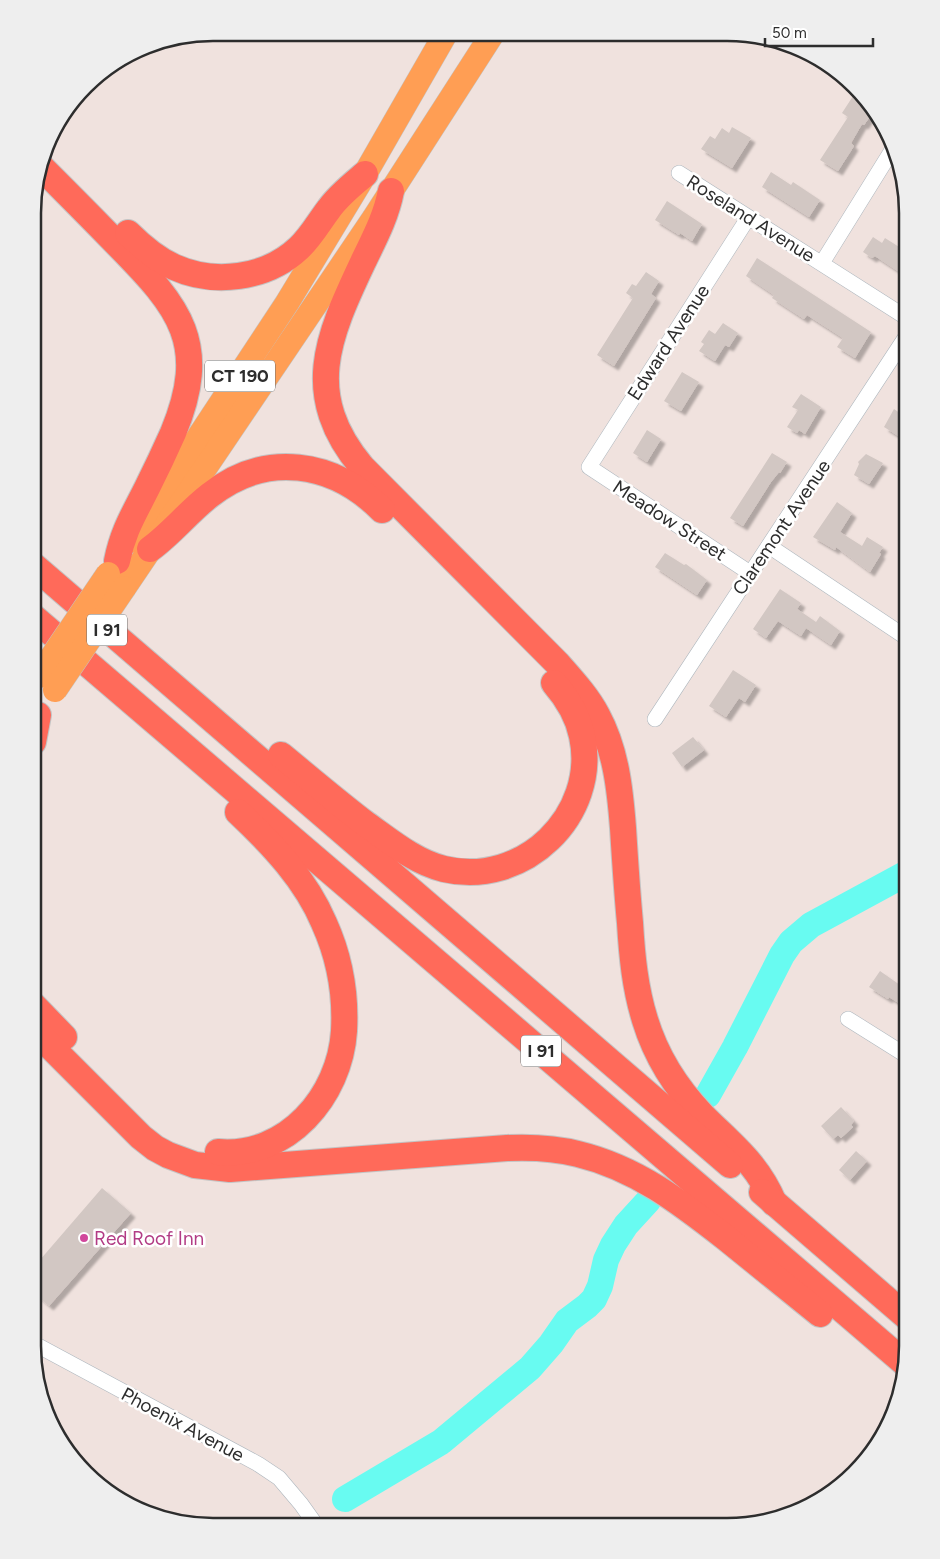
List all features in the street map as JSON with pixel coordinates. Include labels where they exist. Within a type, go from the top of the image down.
[{"type":"highway","points":[[51,155],[147,251],[180,270],[211,277],[245,276],[282,262],[305,243],[337,199],[365,174]]},
{"type":"highway","points":[[46,172],[158,287],[179,319],[187,345],[188,376],[182,407],[162,457],[126,527],[117,574]]},
{"type":"highway","points":[[391,192],[384,219],[347,298],[331,343],[326,366],[325,383],[331,416],[342,441],[362,467],[558,664],[581,691],[597,714],[609,744],[618,780],[633,967],[650,1035],[662,1062],[679,1088],[752,1164],[765,1182],[774,1203]]},
{"type":"highway","points":[[150,549],[210,494],[248,473],[272,468],[297,467],[322,472],[346,482],[362,491],[374,502],[556,684],[568,701],[580,726],[584,747],[583,775],[576,798],[565,820],[551,837],[533,853],[510,865],[490,870],[469,872],[444,869],[418,859],[391,842],[221,710],[181,693]]},
{"type":"highway","name":"I 91","points":[[41,572],[898,1308]]},
{"type":"highway","name":"I 91","points":[[41,623],[898,1358]]},
{"type":"highway","points":[[41,1013],[149,1121],[171,1137],[195,1147],[215,1151],[236,1152],[251,1150],[271,1143],[300,1125],[315,1109],[324,1095],[340,1054],[344,1015],[338,968],[324,923],[308,893],[284,860],[248,821],[200,777],[178,740]]},
{"type":"highway","points":[[41,1037],[145,1141],[168,1156],[195,1166],[216,1169],[244,1169],[522,1147],[576,1153],[612,1164],[644,1179],[672,1197],[855,1341],[876,1353],[897,1361]]},
{"type":"main road","name":"CT 190","points":[[117,574],[150,549],[391,192],[488,41]]},
{"type":"main road","points":[[466,76],[499,41]]},
{"type":"main road","points":[[406,102],[414,68],[425,42]]},
{"type":"main road","name":"CT 190","points":[[43,684],[117,574],[263,340],[365,174],[441,42]]},
{"type":"street","points":[[889,155],[822,263],[899,312]]},
{"type":"street","name":"Roseland Avenue","points":[[679,173],[822,263]]},
{"type":"street","name":"Edward Avenue","points":[[589,467],[748,218]]},
{"type":"street","name":"Claremont Avenue","points":[[654,719],[899,349]]},
{"type":"street","name":"Meadow Street","points":[[589,467],[750,573]]},
{"type":"street","points":[[769,546],[899,632]]},
{"type":"street","points":[[848,1019],[898,1051]]},
{"type":"street","name":"Phoenix Avenue","points":[[41,1348],[258,1464],[279,1478],[311,1518]]},
{"type":"building","points":[[853,96],[869,117],[864,125],[862,124],[851,143],[854,146],[838,171],[820,160],[848,117],[842,113]]},
{"type":"building","points":[[732,127],[751,138],[732,168],[701,149],[710,136],[715,139],[722,128],[729,133]]},
{"type":"building","points":[[771,172],[791,185],[793,182],[820,200],[809,217],[762,187]]},
{"type":"building","points":[[667,201],[702,224],[692,241],[655,220]]},
{"type":"building","points":[[873,237],[882,243],[885,238],[899,247],[899,272],[875,256],[872,258],[863,252]]},
{"type":"building","points":[[757,258],[871,332],[855,358],[837,347],[843,338],[807,315],[804,319],[772,298],[774,295],[746,276]]},
{"type":"building","points":[[646,272],[659,281],[651,294],[656,298],[614,366],[597,355],[633,298],[626,293],[632,284],[636,286]]},
{"type":"building","points":[[723,323],[738,333],[729,347],[725,345],[715,361],[699,351],[704,344],[701,342],[709,330],[715,334]]},
{"type":"building","points":[[682,372],[699,382],[681,411],[664,401]]},
{"type":"building","points":[[801,394],[821,407],[805,434],[799,430],[797,433],[787,427],[798,410],[792,407]]},
{"type":"building","points":[[894,409],[899,412],[899,436],[884,427]]},
{"type":"building","points":[[647,430],[661,439],[647,462],[633,453]]},
{"type":"building","points":[[772,453],[787,462],[771,482],[743,526],[730,518]]},
{"type":"building","points":[[866,454],[883,463],[869,484],[854,475],[859,464],[858,462]]},
{"type":"building","points":[[837,502],[852,513],[840,532],[862,546],[867,537],[883,547],[870,572],[836,547],[835,550],[813,537]]},
{"type":"building","points":[[665,553],[684,565],[686,564],[707,580],[697,595],[655,567]]},
{"type":"building","points":[[780,589],[801,603],[797,609],[816,622],[820,616],[840,631],[831,645],[806,628],[801,636],[778,621],[766,638],[753,629]]},
{"type":"building","points":[[733,670],[756,685],[745,702],[739,698],[726,717],[709,706]]},
{"type":"building","points":[[693,737],[704,750],[682,767],[672,753]]},
{"type":"building","points":[[880,971],[898,984],[898,1003],[889,997],[888,999],[869,987]]},
{"type":"building","points":[[841,1107],[854,1121],[851,1125],[853,1127],[841,1138],[838,1135],[833,1139],[821,1126]]},
{"type":"building","points":[[856,1151],[867,1161],[850,1180],[839,1170]]},
{"type":"building","name":"Red Roof Inn","points":[[102,1188],[131,1213],[49,1306],[41,1299],[41,1259]]},
{"type":"waterway","points":[[708,1095],[782,955],[791,942],[811,925],[898,878]]},
{"type":"waterway","points":[[345,1499],[441,1442],[530,1368],[551,1344],[567,1321],[594,1299],[600,1286],[606,1260],[613,1245],[626,1225],[648,1201]]},
{"type":"place","name":"Red Roof Inn","points":[[84,1238]]}]
